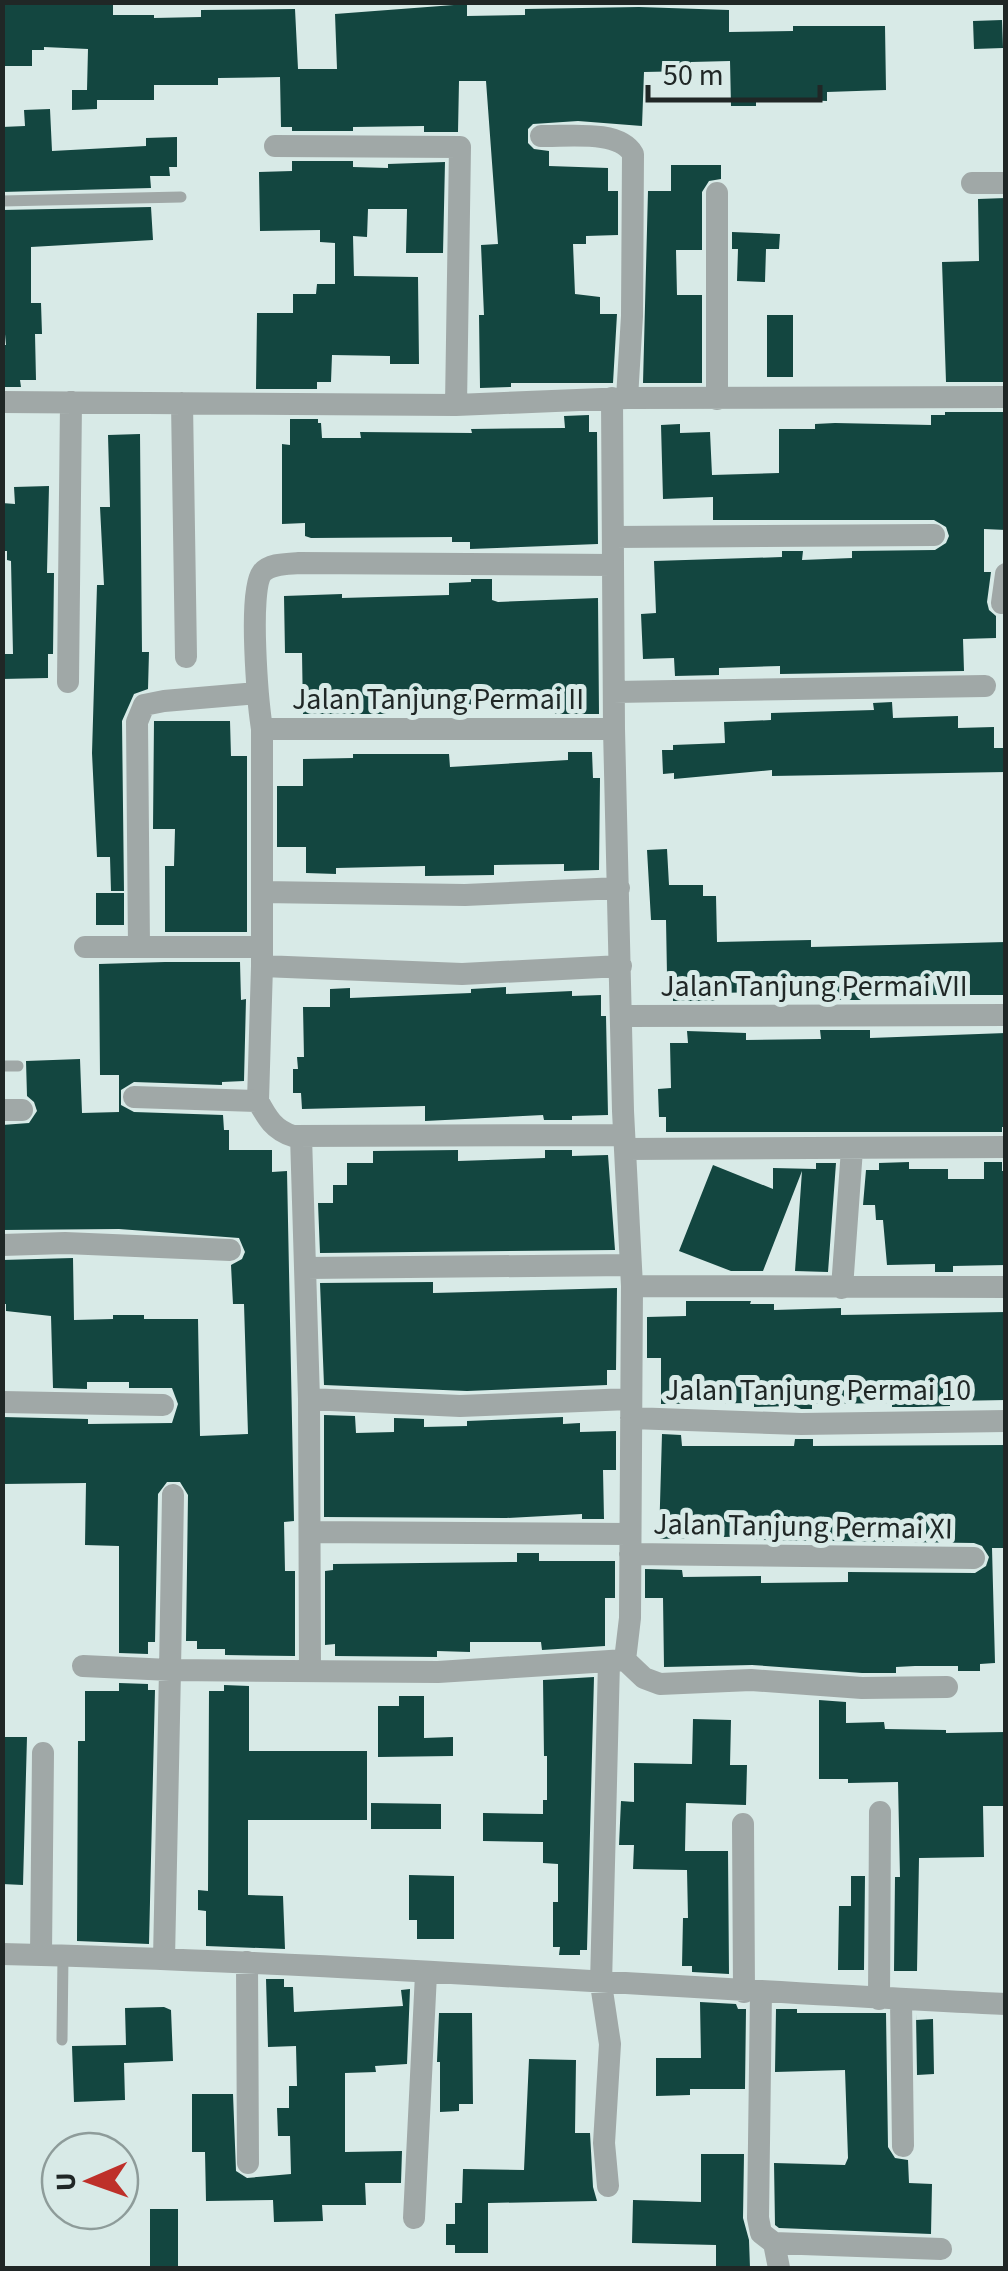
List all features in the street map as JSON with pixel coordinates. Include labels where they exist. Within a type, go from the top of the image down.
[{"type":"street","points":[[540,136],[610,139],[623,143],[633,154],[632,316],[620,398],[612,565],[631,1276],[630,1618],[617,1661],[600,1984],[610,2044],[604,2143],[608,2186]]},
{"type":"street","points":[[275,146],[460,147],[456,405]]},
{"type":"street","points":[[972,184],[1006,183]]},
{"type":"street","points":[[717,193],[717,399]]},
{"type":"street","points":[[2,402],[456,405],[620,398],[1006,397]]},
{"type":"street","points":[[68,682],[71,402]]},
{"type":"street","points":[[182,403],[186,657]]},
{"type":"street","points":[[614,538],[934,535]]},
{"type":"street","points":[[612,565],[272,566],[262,573],[256,592],[257,693],[262,729],[258,1101],[268,1120],[277,1129],[301,1136],[852,1149],[1006,1147]]},
{"type":"street","points":[[1002,602],[1006,574]]},
{"type":"street","points":[[614,692],[984,686]]},
{"type":"street","points":[[139,947],[140,711],[164,700],[257,693]]},
{"type":"street","name":"Jalan Tanjung Permai II","points":[[262,729],[614,729]]},
{"type":"street","points":[[262,892],[465,895],[619,888]]},
{"type":"street","points":[[85,947],[139,947],[462,974],[622,966]]},
{"type":"street","name":"Jalan Tanjung Permai VII","points":[[622,1016],[1006,1015]]},
{"type":"street","points":[[134,1098],[258,1101]]},
{"type":"street","points":[[301,1136],[309,1399],[310,1670]]},
{"type":"street","points":[[842,1288],[852,1149]]},
{"type":"street","points":[[2,1244],[230,1250]]},
{"type":"street","points":[[306,1268],[631,1276],[842,1288],[1006,1287]]},
{"type":"street","name":"Jalan Tanjung Permai 10","points":[[309,1399],[630,1409],[802,1424],[1006,1420]]},
{"type":"street","points":[[2,1402],[163,1406]]},
{"type":"street","points":[[164,1960],[173,1496]]},
{"type":"street","name":"Jalan Tanjung Permai XI","points":[[310,1532],[974,1558]]},
{"type":"street","points":[[83,1666],[438,1672],[617,1661],[660,1684],[751,1680],[862,1688],[947,1687]]},
{"type":"street","points":[[42,1753],[52,1955]]},
{"type":"street","points":[[880,1812],[903,2146]]},
{"type":"street","points":[[743,1824],[761,2234],[774,2243],[941,2249]]},
{"type":"street","points":[[2,1954],[247,1962],[1006,2004]]},
{"type":"street","points":[[247,1962],[248,2162]]},
{"type":"street","points":[[414,2218],[426,1974]]},
{"type":"street","points":[[774,2243],[780,2268]]},
{"type":"lane","points":[[2,201],[181,197]]},
{"type":"lane","points":[[2,1066],[18,1066]]},
{"type":"lane","points":[[52,1955],[62,2040]]},
{"type":"building","points":[[2,2],[113,2],[113,15],[154,18],[201,17],[201,10],[295,9],[298,69],[337,69],[335,14],[467,4],[467,16],[525,15],[525,9],[729,10],[729,32],[793,31],[793,26],[885,26],[886,90],[827,92],[827,101],[756,98],[756,106],[731,106],[730,61],[691,62],[691,71],[644,72],[642,126],[578,121],[533,124],[528,129],[528,143],[534,149],[549,151],[549,166],[608,168],[608,191],[618,191],[618,235],[586,236],[586,244],[573,244],[575,294],[600,297],[600,314],[617,314],[613,383],[511,383],[511,387],[480,388],[479,315],[484,315],[481,245],[498,244],[486,81],[459,81],[458,132],[424,132],[424,126],[292,131],[292,127],[281,127],[280,77],[218,78],[218,85],[154,85],[154,100],[97,100],[97,109],[72,110],[72,90],[87,90],[88,49],[44,47],[32,50],[32,66],[2,66]]},
{"type":"building","points":[[1002,20],[1003,48],[974,49],[973,21]]},
{"type":"building","points":[[50,109],[52,151],[146,146],[146,138],[177,137],[177,167],[169,167],[170,176],[150,176],[151,188],[2,192],[2,127],[25,126],[24,110]]},
{"type":"building","points":[[292,161],[353,161],[353,167],[388,168],[388,164],[445,162],[443,253],[406,253],[407,209],[368,209],[367,237],[353,236],[354,276],[418,277],[419,364],[390,364],[390,356],[332,355],[331,382],[317,382],[317,389],[256,389],[257,313],[293,313],[293,294],[316,294],[317,284],[335,284],[335,243],[320,242],[320,230],[260,231],[259,172],[292,171]]},
{"type":"building","points":[[671,165],[721,165],[721,179],[709,181],[702,192],[702,250],[676,250],[677,295],[702,295],[702,383],[643,383],[648,191],[671,191]]},
{"type":"building","points":[[1006,198],[1006,382],[946,382],[942,262],[979,261],[978,199]]},
{"type":"building","points":[[151,207],[153,240],[31,247],[31,303],[41,303],[42,334],[35,334],[36,380],[20,380],[21,387],[2,387],[2,345],[6,345],[2,210]]},
{"type":"building","points":[[732,232],[780,234],[779,249],[766,249],[765,282],[737,281],[738,249],[732,249]]},
{"type":"building","points":[[767,315],[793,315],[793,377],[767,377]]},
{"type":"building","points":[[1006,412],[1006,530],[984,529],[984,572],[991,572],[987,602],[996,616],[996,638],[963,639],[964,671],[780,674],[780,666],[719,668],[719,675],[675,676],[674,658],[643,659],[641,614],[656,613],[654,561],[782,557],[782,551],[803,551],[802,560],[852,558],[852,551],[935,550],[949,536],[946,527],[934,520],[713,520],[713,497],[663,499],[661,425],[680,424],[680,433],[710,432],[712,475],[779,473],[779,429],[815,429],[815,424],[835,423],[931,425],[931,415]]},
{"type":"building","points":[[589,415],[589,432],[597,432],[598,544],[470,549],[470,542],[452,542],[452,537],[311,538],[305,536],[305,523],[282,524],[282,444],[290,445],[290,419],[318,419],[322,438],[361,438],[360,432],[472,433],[471,429],[565,428],[564,416]]},
{"type":"building","points":[[140,434],[142,652],[149,652],[148,689],[134,694],[122,721],[124,891],[111,891],[110,857],[97,857],[92,753],[97,585],[104,585],[100,507],[110,507],[108,435]]},
{"type":"building","points":[[49,486],[47,573],[54,573],[53,654],[48,654],[48,678],[2,679],[2,654],[13,654],[11,561],[7,560],[7,551],[2,551],[2,503],[15,504],[14,487]]},
{"type":"building","points":[[492,579],[492,600],[498,602],[598,598],[599,714],[555,714],[554,708],[504,704],[386,706],[386,714],[303,714],[302,653],[285,653],[284,596],[449,595],[449,583]]},
{"type":"building","points":[[892,702],[893,718],[958,716],[958,728],[994,727],[994,748],[1006,748],[1006,772],[772,776],[772,770],[674,779],[674,773],[663,774],[662,750],[673,750],[673,745],[725,743],[724,722],[771,720],[771,713],[874,710],[873,703]]},
{"type":"building","points":[[154,721],[230,721],[231,756],[247,756],[247,932],[165,932],[165,866],[174,866],[175,829],[153,829]]},
{"type":"building","points":[[568,752],[592,752],[593,778],[600,778],[599,870],[564,871],[564,864],[494,865],[494,875],[425,876],[425,866],[336,868],[336,874],[306,873],[306,847],[277,847],[277,786],[303,786],[303,759],[353,758],[353,754],[449,754],[450,767],[568,760]]},
{"type":"building","points":[[667,849],[669,885],[703,885],[703,896],[716,896],[717,942],[811,940],[811,947],[1006,942],[1006,995],[870,995],[870,1000],[820,1000],[820,996],[770,997],[770,992],[716,993],[716,1001],[673,1001],[672,975],[667,975],[666,920],[651,920],[647,850]]},
{"type":"building","points":[[96,893],[124,893],[124,925],[96,925]]},
{"type":"building","points":[[240,962],[241,1000],[246,999],[244,1081],[222,1085],[134,1082],[121,1090],[121,1105],[134,1112],[223,1115],[224,1130],[229,1130],[229,1150],[272,1150],[272,1172],[287,1171],[294,1521],[284,1522],[285,1571],[295,1571],[295,1656],[225,1655],[225,1649],[197,1649],[197,1641],[186,1641],[188,1495],[180,1482],[167,1482],[158,1494],[155,1642],[148,1642],[148,1654],[119,1653],[119,1546],[85,1545],[86,1483],[2,1484],[2,1417],[88,1419],[88,1424],[172,1423],[178,1404],[172,1388],[129,1388],[129,1382],[87,1382],[87,1389],[53,1388],[51,1316],[6,1311],[6,1304],[2,1304],[2,1260],[73,1258],[74,1320],[113,1319],[113,1315],[198,1319],[200,1436],[248,1434],[244,1304],[233,1304],[231,1265],[242,1259],[245,1252],[239,1238],[119,1229],[2,1230],[2,1125],[29,1123],[37,1111],[27,1096],[26,1061],[80,1059],[82,1113],[119,1112],[119,1075],[100,1075],[99,964]]},
{"type":"building","points":[[506,987],[506,994],[572,991],[572,996],[601,995],[601,1016],[606,1016],[608,1115],[572,1116],[572,1120],[544,1120],[543,1115],[425,1121],[425,1106],[302,1109],[301,1093],[293,1093],[293,1069],[298,1069],[297,1057],[304,1057],[303,1007],[330,1007],[330,989],[350,988],[350,998],[471,993],[471,989]]},
{"type":"building","points":[[820,1030],[870,1030],[870,1038],[1006,1033],[1006,1127],[1002,1127],[1002,1132],[666,1132],[666,1117],[659,1117],[658,1089],[671,1088],[670,1043],[688,1043],[687,1031],[746,1033],[746,1040],[821,1039]]},
{"type":"building","points":[[458,1150],[458,1161],[545,1158],[545,1150],[572,1150],[572,1156],[608,1155],[615,1250],[320,1253],[318,1203],[333,1203],[333,1185],[347,1185],[347,1163],[373,1163],[373,1151]]},
{"type":"building","points":[[909,1162],[909,1169],[948,1169],[948,1179],[984,1179],[984,1162],[1002,1162],[1002,1171],[1006,1171],[1006,1265],[953,1266],[953,1272],[935,1272],[935,1264],[887,1265],[883,1220],[876,1220],[875,1205],[863,1205],[866,1170],[879,1170],[879,1163]]},
{"type":"building","points":[[816,1163],[836,1163],[828,1272],[795,1271],[802,1171],[763,1271],[731,1271],[679,1251],[713,1165],[773,1189],[773,1168],[816,1169]]},
{"type":"building","points":[[433,1282],[433,1293],[617,1288],[616,1370],[607,1370],[607,1385],[467,1391],[324,1385],[320,1283]]},
{"type":"building","points":[[686,1301],[751,1301],[750,1304],[774,1304],[774,1310],[841,1308],[841,1315],[1006,1312],[1006,1400],[950,1401],[950,1406],[917,1407],[892,1407],[892,1403],[812,1404],[812,1409],[754,1407],[754,1403],[661,1404],[661,1358],[647,1358],[647,1317],[686,1316]]},
{"type":"building","points":[[324,1415],[355,1416],[356,1433],[394,1432],[394,1418],[424,1419],[424,1427],[563,1417],[563,1424],[580,1423],[580,1432],[616,1431],[616,1470],[603,1470],[604,1519],[582,1519],[582,1514],[506,1518],[324,1517]]},
{"type":"building","points":[[662,1434],[681,1435],[682,1446],[794,1446],[795,1439],[813,1439],[813,1446],[1006,1445],[1006,1548],[992,1548],[995,1663],[980,1664],[980,1671],[958,1671],[958,1666],[915,1666],[896,1667],[896,1673],[752,1665],[664,1667],[663,1598],[645,1598],[645,1569],[682,1570],[683,1577],[761,1576],[761,1583],[848,1582],[848,1572],[975,1573],[986,1566],[989,1557],[982,1546],[974,1543],[756,1540],[756,1536],[659,1539]]},
{"type":"building","points":[[517,1553],[539,1553],[539,1561],[615,1561],[615,1598],[605,1598],[605,1646],[542,1650],[541,1642],[470,1642],[470,1652],[437,1651],[437,1657],[335,1656],[335,1644],[325,1645],[325,1571],[333,1570],[333,1564],[517,1562]]},
{"type":"building","points":[[594,1677],[587,1950],[580,1950],[580,1955],[559,1955],[560,1947],[553,1947],[558,1864],[543,1863],[543,1842],[483,1841],[483,1813],[543,1814],[543,1800],[547,1800],[547,1756],[543,1680]]},
{"type":"building","points":[[119,1683],[148,1684],[148,1690],[155,1690],[149,1944],[77,1941],[78,1741],[85,1741],[85,1691],[119,1691]]},
{"type":"building","points":[[224,1685],[249,1686],[249,1751],[367,1751],[367,1820],[248,1820],[248,1895],[283,1896],[285,1949],[206,1946],[206,1911],[198,1910],[198,1890],[208,1891],[209,1691],[224,1691]]},
{"type":"building","points":[[399,1696],[424,1696],[424,1738],[453,1737],[453,1756],[378,1757],[378,1706],[399,1706]]},
{"type":"building","points":[[819,1700],[846,1702],[846,1723],[884,1722],[885,1729],[946,1733],[1006,1732],[1006,1806],[983,1806],[984,1857],[919,1858],[917,1971],[894,1971],[895,1877],[900,1877],[898,1782],[819,1779]]},
{"type":"building","points":[[693,1719],[731,1720],[730,1765],[747,1765],[746,1805],[686,1803],[685,1851],[728,1851],[729,1974],[692,1972],[692,1966],[682,1966],[683,1918],[688,1918],[687,1870],[633,1869],[634,1845],[619,1845],[621,1801],[634,1802],[634,1763],[692,1764]]},
{"type":"building","points":[[2,1737],[27,1737],[23,1885],[2,1884]]},
{"type":"building","points":[[371,1803],[441,1804],[441,1829],[371,1829]]},
{"type":"building","points":[[409,1875],[454,1876],[454,1939],[417,1939],[417,1920],[409,1920]]},
{"type":"building","points":[[851,1876],[865,1876],[864,1970],[838,1970],[839,1906],[851,1906]]},
{"type":"building","points":[[266,1979],[284,1979],[284,1987],[293,1987],[294,2012],[403,2006],[401,1990],[410,1989],[407,2064],[375,2066],[376,2072],[345,2073],[345,2152],[402,2151],[401,2183],[365,2183],[366,2205],[322,2205],[323,2221],[274,2222],[273,2200],[206,2201],[205,2152],[192,2152],[192,2094],[233,2094],[236,2171],[247,2178],[291,2174],[290,2136],[278,2136],[277,2108],[289,2108],[289,2086],[297,2086],[296,2046],[268,2047]]},
{"type":"building","points":[[700,2002],[736,2004],[738,2009],[746,2009],[745,2089],[690,2089],[690,2095],[656,2096],[656,2058],[701,2058]]},
{"type":"building","points":[[125,2008],[171,2010],[173,2061],[124,2063],[125,2100],[74,2102],[72,2046],[126,2045]]},
{"type":"building","points":[[776,2009],[797,2009],[797,2013],[886,2013],[888,2147],[895,2158],[908,2160],[909,2183],[932,2184],[931,2234],[775,2225],[774,2163],[845,2165],[848,2158],[845,2070],[775,2072]]},
{"type":"building","points":[[439,2013],[472,2013],[473,2104],[459,2104],[459,2111],[440,2112]]},
{"type":"building","points":[[933,2019],[934,2074],[917,2075],[916,2020]]},
{"type":"building","points":[[529,2059],[576,2060],[575,2133],[590,2133],[597,2201],[488,2203],[488,2253],[455,2253],[455,2245],[446,2245],[446,2224],[455,2224],[455,2203],[462,2203],[463,2169],[524,2170]]},
{"type":"building","points":[[701,2154],[744,2154],[743,2218],[750,2268],[716,2268],[716,2245],[632,2243],[633,2200],[701,2202]]},
{"type":"building","points":[[150,2209],[178,2209],[178,2268],[150,2268]]}]
